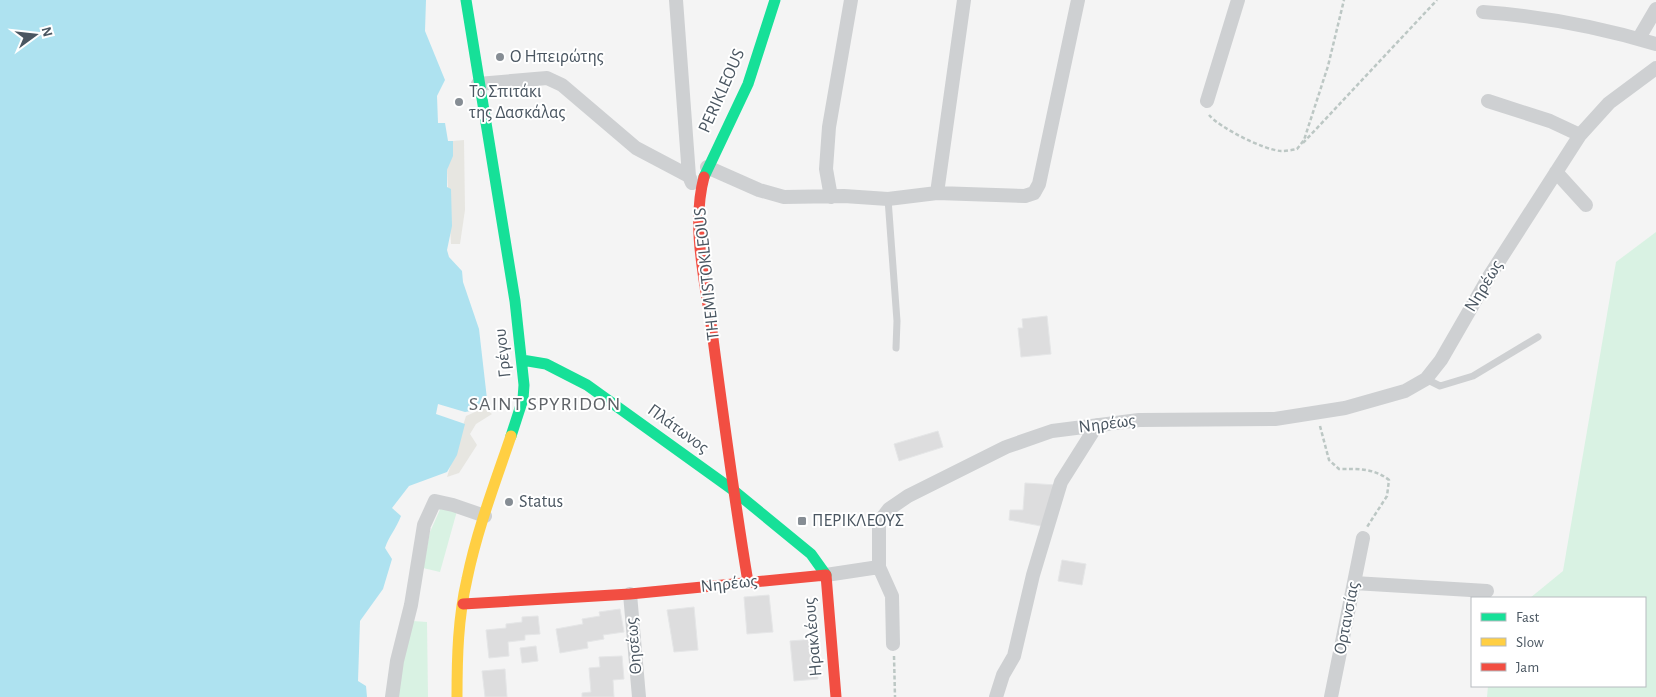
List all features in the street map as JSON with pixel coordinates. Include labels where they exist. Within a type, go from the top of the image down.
[{"type":"main road","name":"Γρέγου","points":[[457,697],[456,673],[463,604],[470,565],[523,399],[522,360],[515,301],[478,84],[466,0]]},
{"type":"main road","name":"PERIKLEOUS","points":[[699,196],[707,167],[748,84],[775,0]]},
{"type":"main road","name":"THEMISTOKLEOUS","points":[[699,196],[700,241],[733,490],[748,582]]},
{"type":"main road","name":"Πλάτωνος","points":[[522,360],[546,364],[580,381],[733,490],[811,554],[826,574]]},
{"type":"main road","name":"Νηρέως","points":[[463,604],[630,594],[826,574]]},
{"type":"main road","name":"Ηρακλέους","points":[[826,574],[836,697]]},
{"type":"street","name":"THEMISTOKLEOUS","points":[[676,0],[689,176],[699,196]]},
{"type":"street","points":[[831,197],[826,169],[829,127],[851,0]]},
{"type":"street","points":[[937,193],[964,0]]},
{"type":"street","points":[[707,167],[759,190],[784,197],[888,199],[937,193],[1025,196],[1034,193],[1039,184],[1078,0]]},
{"type":"street","points":[[1207,101],[1238,0]]},
{"type":"street","points":[[1639,38],[1656,9]]},
{"type":"street","points":[[1482,12],[1523,15],[1571,22],[1639,38],[1656,44]]},
{"type":"street","name":"Νηρέως","points":[[826,574],[880,567],[879,522],[889,509],[908,496],[1006,447],[1052,432],[1139,420],[1275,419],[1345,408],[1405,391],[1426,379],[1441,360],[1490,275],[1580,135],[1608,103],[1656,68]]},
{"type":"street","points":[[478,84],[547,78],[562,85],[636,148],[689,176]]},
{"type":"street","points":[[1488,102],[1550,121],[1580,135]]},
{"type":"street","points":[[1556,172],[1586,204]]},
{"type":"street","points":[[996,697],[1003,675],[1014,656],[1033,575],[1061,482],[1097,425]]},
{"type":"street","points":[[392,697],[397,662],[411,605],[424,525],[435,501],[485,516]]},
{"type":"street","name":"Ορτανσίας","points":[[1331,697],[1364,538]]},
{"type":"street","points":[[880,567],[892,596],[893,644]]},
{"type":"street","points":[[1354,583],[1486,591]]},
{"type":"street","name":"Θησέως","points":[[630,594],[639,697]]},
{"type":"lane","points":[[888,199],[896,313],[896,348]]},
{"type":"lane","points":[[1426,379],[1440,386],[1474,376],[1538,337]]},
{"type":"path","points":[[1207,101],[1209,116],[1220,126],[1251,141],[1280,151],[1297,149],[1304,140],[1328,66],[1344,0]]},
{"type":"path","points":[[1300,145],[1310,138],[1438,0]]},
{"type":"path","points":[[1317,412],[1330,460],[1339,469],[1364,469],[1382,474],[1389,480],[1388,496],[1365,530],[1364,538]]},
{"type":"path","points":[[893,644],[895,697]]},
{"type":"green space","points":[[1656,232],[1656,697],[1487,697],[1488,687],[1646,687],[1646,597],[1531,597],[1563,571],[1616,262]]},
{"type":"green space","points":[[442,505],[457,511],[440,572],[423,568],[430,532]]},
{"type":"green space","points":[[413,621],[427,622],[428,697],[397,697],[398,665]]},
{"type":"sand","points":[[464,140],[465,210],[460,244],[451,244],[447,170],[453,141]]},
{"type":"sand","points":[[484,408],[492,414],[476,424],[470,434],[477,445],[459,473],[447,477],[466,416]]},
{"type":"water","points":[[0,0],[426,0],[425,31],[445,80],[437,96],[438,123],[445,123],[448,141],[453,141],[453,156],[447,170],[447,187],[451,189],[452,226],[447,250],[449,257],[462,271],[463,282],[479,329],[487,399],[482,409],[465,412],[438,404],[436,414],[465,424],[457,455],[447,472],[409,486],[392,508],[401,516],[385,548],[392,559],[383,589],[360,621],[358,681],[366,686],[367,697],[0,697]]},
{"type":"building","points":[[1047,316],[1051,354],[1021,357],[1018,328],[1023,328],[1022,319]]},
{"type":"building","points":[[938,431],[943,447],[899,461],[894,444]]},
{"type":"building","points":[[1025,483],[1056,485],[1046,527],[1009,520],[1010,510],[1023,510]]},
{"type":"building","points":[[1062,560],[1086,564],[1082,585],[1058,581]]},
{"type":"building","points":[[769,595],[773,632],[747,634],[744,597]]},
{"type":"building","points":[[694,607],[698,650],[674,652],[667,610]]},
{"type":"building","points":[[620,609],[624,632],[603,635],[604,639],[587,642],[588,648],[560,653],[556,629],[583,624],[582,619],[600,616],[599,612]]},
{"type":"building","points":[[538,616],[540,634],[525,635],[525,640],[508,642],[509,656],[489,658],[486,630],[506,628],[506,624],[522,622],[522,617]]},
{"type":"building","points":[[815,639],[818,679],[794,681],[790,641]]},
{"type":"building","points":[[536,646],[538,661],[522,663],[520,648]]},
{"type":"building","points":[[622,656],[624,679],[613,680],[614,697],[582,697],[582,693],[591,692],[589,668],[600,667],[599,657]]},
{"type":"building","points":[[505,669],[507,697],[485,697],[482,671]]},
{"type":"traffic: fast","points":[[466,0],[515,301],[524,385],[523,399],[511,436]]},
{"type":"traffic: fast","points":[[704,177],[748,84],[775,0]]},
{"type":"traffic: fast","points":[[522,360],[546,364],[587,385],[733,490],[811,554],[826,575]]},
{"type":"traffic: slow","points":[[457,697],[459,638],[467,579],[481,525],[511,436]]},
{"type":"traffic: jam","points":[[704,177],[699,215],[700,254],[748,582]]},
{"type":"traffic: jam","points":[[826,575],[836,697]]},
{"type":"traffic: jam","points":[[463,604],[630,594],[826,575]]},
{"type":"place","name":"Ο Ηπειρώτης","points":[[500,57]]},
{"type":"place","name":"Το Σπιτάκι της Δασκάλας","points":[[459,102]]},
{"type":"place","name":"Status","points":[[509,502]]},
{"type":"place","name":"ΠΕΡΙΚΛΕΟΥΣ","points":[[802,521]]},
{"type":"district","name":"SAINT SPYRIDON","points":[[545,404]]}]
